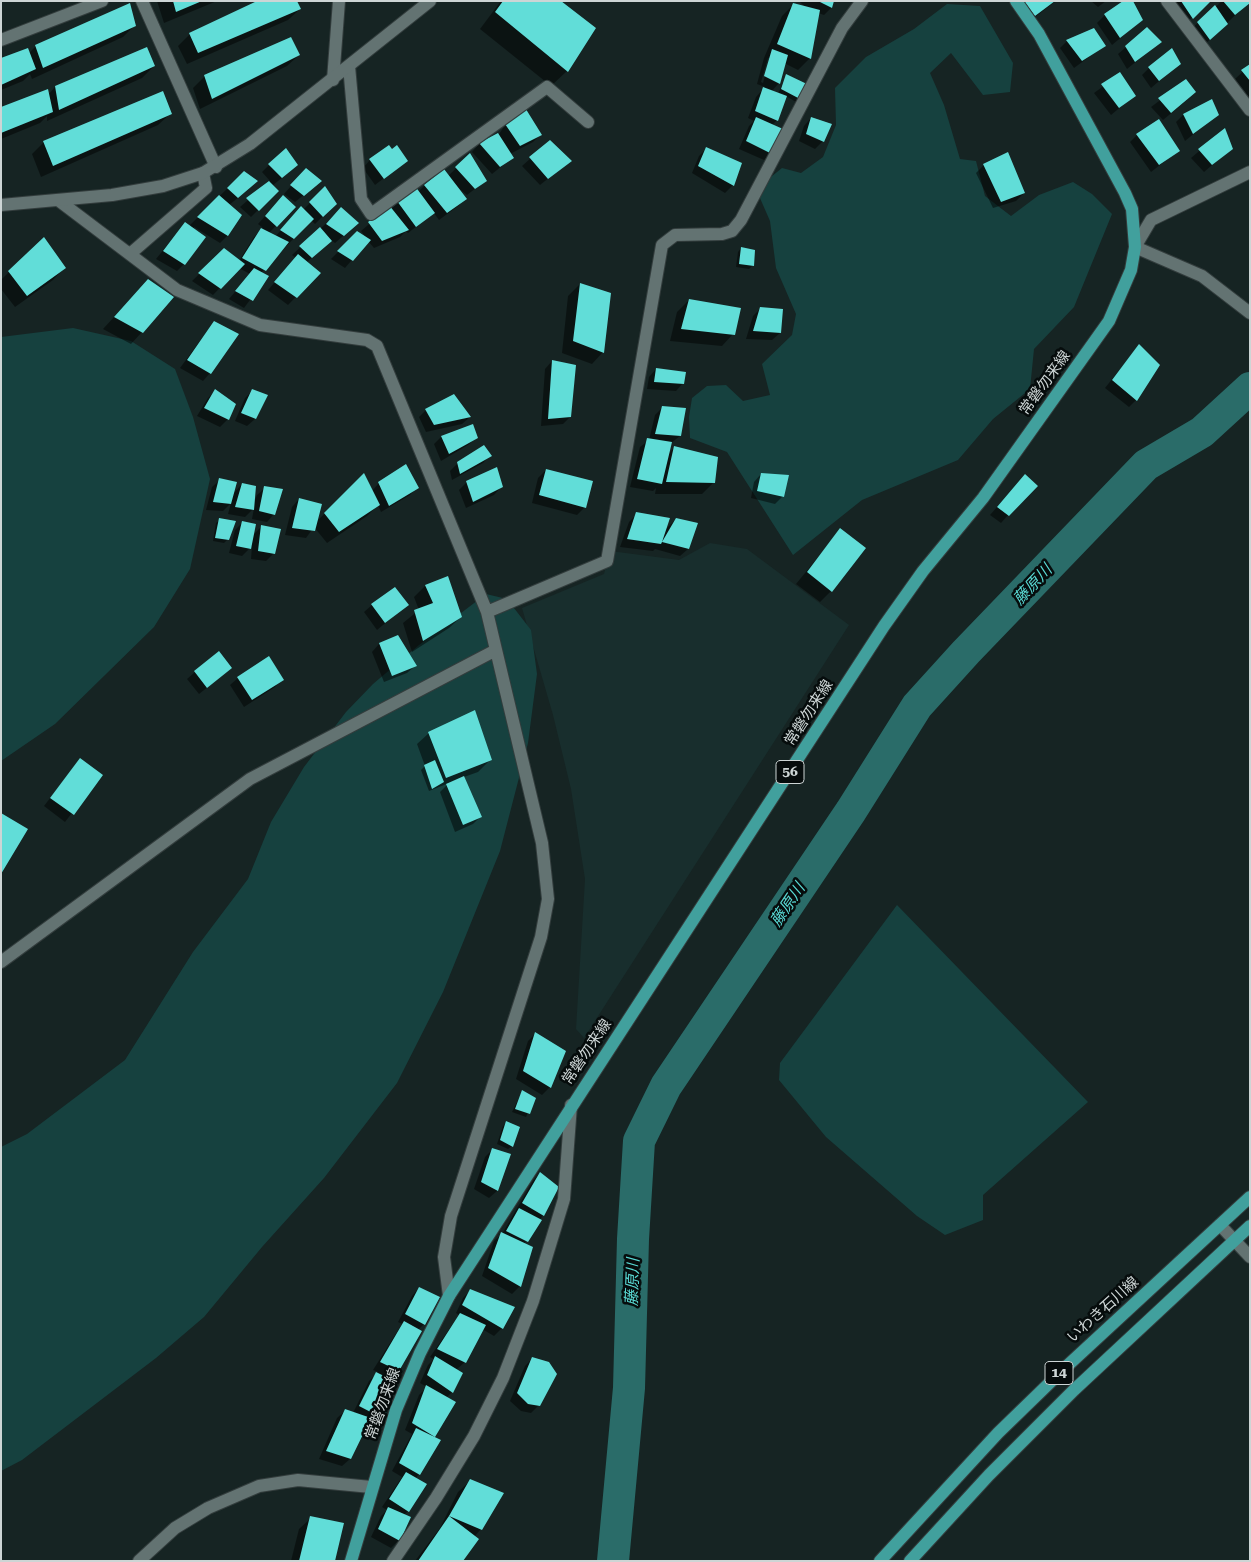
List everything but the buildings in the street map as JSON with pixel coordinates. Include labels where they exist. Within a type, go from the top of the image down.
[{"type":"main road","name":"常磐勿来線","points":[[351,1561],[371,1487],[396,1410],[420,1353],[449,1296],[571,1105],[884,626],[923,571],[983,498],[1109,321],[1131,270],[1135,247],[1132,209],[1039,34],[1016,1]]},
{"type":"main road","name":"いわき石川線","points":[[880,1561],[998,1433],[1067,1366],[1250,1197]]},
{"type":"main road","name":"14","points":[[910,1561],[989,1475],[1074,1390],[1250,1226]]},
{"type":"street","points":[[1,40],[102,1]]},
{"type":"street","points":[[142,1],[216,166]]},
{"type":"street","points":[[333,80],[339,1]]},
{"type":"street","points":[[1,205],[112,195],[163,186],[203,173],[250,144],[333,80],[430,1]]},
{"type":"street","points":[[487,612],[607,562],[662,245],[675,235],[722,234],[732,231],[741,220],[842,28],[862,1]]},
{"type":"street","points":[[1167,1],[1250,110]]},
{"type":"street","points":[[349,66],[361,199],[371,214],[546,87],[588,122]]},
{"type":"street","points":[[1248,312],[1202,276],[1135,247],[1151,220],[1250,172]]},
{"type":"street","points":[[130,254],[206,188],[203,173]]},
{"type":"street","points":[[58,200],[177,290],[260,325],[367,340],[376,346],[487,612],[542,843],[548,899],[541,937],[451,1216],[444,1257],[449,1296]]},
{"type":"street","points":[[1,962],[250,779],[496,650]]},
{"type":"street","points":[[393,1561],[436,1498],[474,1436],[503,1378],[533,1301],[564,1199],[571,1105]]},
{"type":"street","points":[[1220,1225],[1250,1257]]},
{"type":"street","points":[[139,1561],[175,1528],[208,1508],[259,1486],[298,1480],[371,1487]]},
{"type":"shaded area","points":[[947,4],[980,6],[1013,63],[1010,92],[983,95],[951,53],[930,73],[944,105],[960,159],[976,161],[985,196],[1011,216],[1039,195],[1073,182],[1092,194],[1112,214],[1074,307],[1034,349],[1030,389],[993,419],[958,460],[862,500],[793,555],[727,452],[690,438],[689,417],[692,398],[707,386],[726,385],[743,401],[770,395],[762,364],[792,335],[796,314],[776,268],[770,221],[756,189],[782,168],[801,173],[823,157],[836,125],[835,88],[866,57],[914,29]]},
{"type":"shaded area","points":[[73,328],[131,341],[175,369],[193,417],[210,479],[190,569],[154,627],[55,724],[1,761],[1,337]]},
{"type":"shaded area","points":[[710,543],[747,549],[849,625],[584,1038],[576,1029],[585,879],[571,789],[553,715],[522,608],[604,574],[610,551],[679,560]]},
{"type":"shaded area","points":[[486,594],[507,599],[531,630],[537,674],[528,743],[500,851],[443,992],[397,1083],[324,1178],[262,1247],[204,1317],[156,1358],[22,1460],[1,1471],[1,1147],[27,1134],[125,1060],[193,952],[248,879],[271,822],[304,767],[346,712],[373,684],[419,645]]},
{"type":"shaded area","points":[[897,905],[1088,1102],[983,1195],[983,1220],[945,1235],[917,1216],[826,1137],[779,1080],[780,1063]]},
{"type":"waterway","name":"藤原川","points":[[613,1561],[629,1388],[633,1239],[639,1141],[666,1086],[851,811],[917,706],[966,652],[1146,465],[1202,432],[1250,388]]}]
